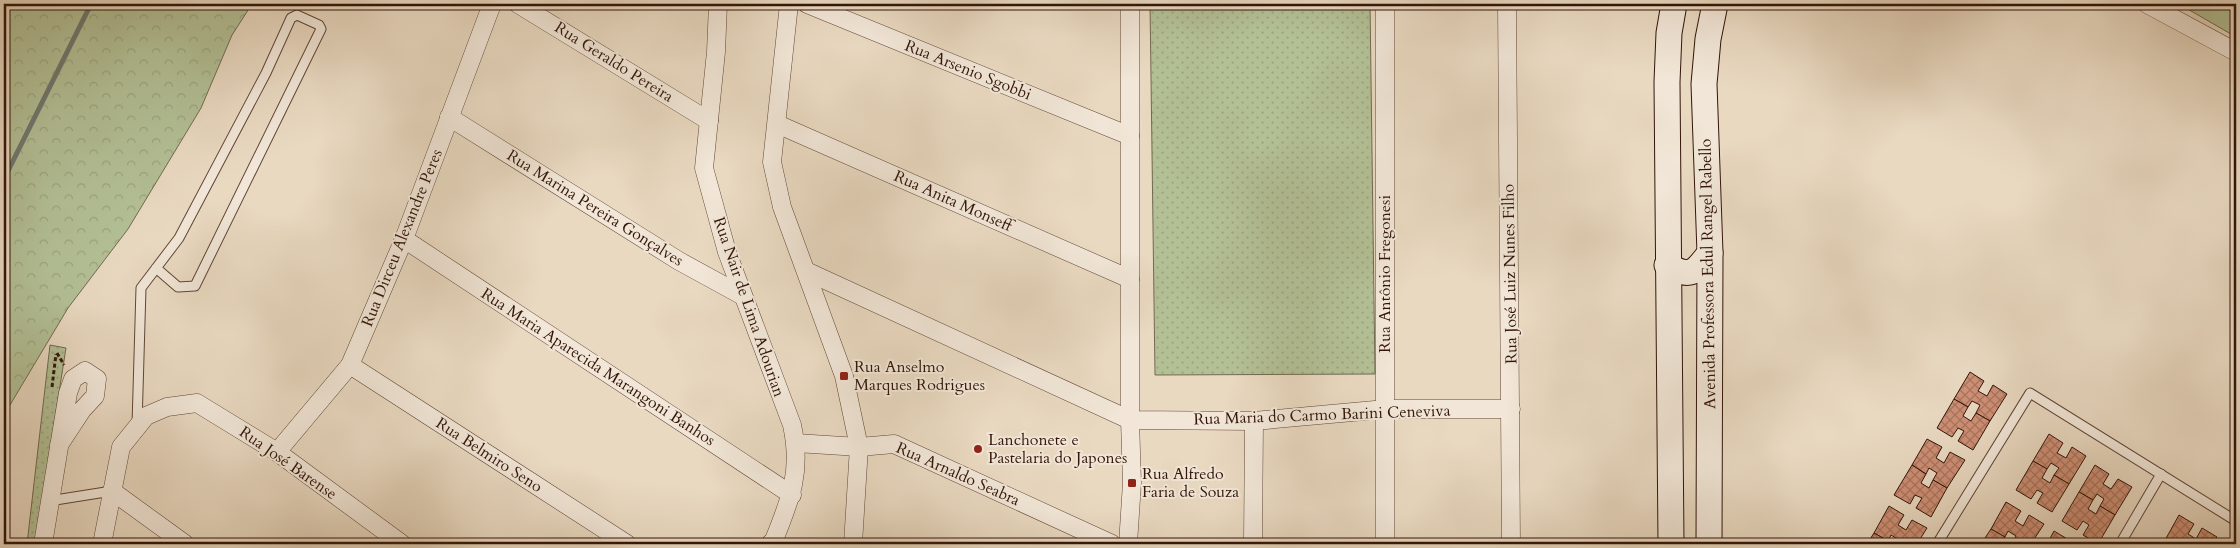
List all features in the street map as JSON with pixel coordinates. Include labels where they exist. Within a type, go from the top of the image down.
[{"type":"main road","points":[[1671,544],[1667,82],[1669,33],[1674,4]]},
{"type":"main road","name":"Avenida Professora Edul Rangel Rabello","points":[[1710,544],[1710,252],[1704,84],[1708,39],[1715,4]]},
{"type":"main road","points":[[1668,265],[1676,270],[1689,273],[1697,269],[1710,252]]},
{"type":"street","name":"Rua Dirceu Alexandre Peres","points":[[278,452],[350,365],[404,239],[492,4]]},
{"type":"street","name":"Rua Geraldo Pereira","points":[[518,4],[709,121]]},
{"type":"street","name":"Rua Nair de Lima Adourian","points":[[718,4],[716,52],[704,168],[727,252],[792,426],[796,443],[797,473],[792,496],[774,540],[770,544]]},
{"type":"street","points":[[789,4],[772,162],[782,207],[844,376],[859,447],[852,544]]},
{"type":"street","name":"Rua Arsenio Sgobbi","points":[[807,4],[1130,136]]},
{"type":"street","points":[[1128,544],[1132,483],[1130,420],[1130,4]]},
{"type":"street","name":"Rua Antônio Fregonesi","points":[[1385,4],[1386,544]]},
{"type":"street","name":"Rua José Luiz Nunes Filho","points":[[1507,4],[1511,544]]},
{"type":"street","points":[[2147,4],[2236,52]]},
{"type":"street","name":"Rua Marina Pereira Gonçalves","points":[[449,117],[679,261],[743,296]]},
{"type":"street","name":"Rua Anita Monseff","points":[[777,124],[1130,279]]},
{"type":"street","name":"Rua Maria Aparecida Marangoni Banhos","points":[[404,239],[792,496]]},
{"type":"street","name":"Rua Maria do Carmo Barini Ceneviva","points":[[806,271],[1130,420],[1254,420],[1386,409],[1511,409]]},
{"type":"street","name":"Rua Belmiro Seno","points":[[350,365],[627,544]]},
{"type":"street","name":"Rua José Barense","points":[[102,544],[121,447],[146,416],[167,407],[197,404],[278,452],[402,544]]},
{"type":"street","points":[[1253,544],[1254,420]]},
{"type":"street","name":"Rua Arnaldo Seabra","points":[[796,443],[859,447],[894,444],[1112,544]]},
{"type":"street","points":[[43,544],[59,445]]},
{"type":"street","points":[[112,491],[185,544]]},
{"type":"lane","points":[[137,428],[141,288],[156,268],[179,238],[266,73],[291,18],[297,15],[320,25],[321,29],[195,286],[178,287],[156,268]]},
{"type":"lane","points":[[1937,544],[2030,393],[2236,521]]},
{"type":"lane","points":[[2120,544],[2161,474]]},
{"type":"lane","points":[[49,501],[112,491]]},
{"type":"green space","points":[[4,4],[252,4],[232,35],[201,108],[128,229],[68,308],[4,415]]},
{"type":"green space","points":[[1150,4],[1370,4],[1375,374],[1155,375]]},
{"type":"green space","points":[[2179,4],[2236,4],[2236,37]]},
{"type":"green space","points":[[50,345],[66,348],[35,544],[27,544]]},
{"type":"building","points":[[1970,372],[1984,381],[1978,391],[1987,396],[1993,385],[2007,394],[1990,421],[1976,413],[1980,405],[1972,401],[1968,407],[1954,399]]},
{"type":"building","points":[[1954,399],[1968,407],[1963,416],[1971,421],[1976,413],[1990,421],[1973,450],[1958,441],[1964,431],[1958,428],[1952,437],[1937,428]]},
{"type":"building","points":[[2049,434],[2063,443],[2057,453],[2066,458],[2072,447],[2086,456],[2069,484],[2054,475],[2059,468],[2051,463],[2047,469],[2033,461]]},
{"type":"building","points":[[1927,439],[1942,447],[1936,458],[1944,463],[1950,452],[1965,460],[1947,488],[1933,480],[1937,473],[1929,468],[1926,474],[1912,465]]},
{"type":"building","points":[[2033,461],[2047,469],[2042,478],[2050,483],[2054,475],[2069,484],[2052,512],[2037,503],[2043,493],[2037,490],[2031,499],[2016,490]]},
{"type":"building","points":[[1912,465],[1926,474],[1921,483],[1929,488],[1933,480],[1947,488],[1931,517],[1916,508],[1922,498],[1915,495],[1910,504],[1894,495]]},
{"type":"building","points":[[2095,465],[2109,474],[2103,484],[2111,489],[2118,479],[2132,487],[2115,515],[2100,506],[2104,499],[2097,494],[2093,500],[2079,492]]},
{"type":"building","points":[[2079,492],[2093,500],[2088,509],[2096,514],[2100,506],[2115,515],[2098,544],[2083,535],[2089,525],[2083,521],[2077,530],[2062,521]]},
{"type":"building","points":[[2006,502],[2021,511],[2015,521],[2023,526],[2029,515],[2044,524],[2031,544],[2014,544],[2012,543],[2016,536],[2008,531],[2005,537],[1991,529]]},
{"type":"building","points":[[1889,506],[1904,515],[1898,525],[1906,530],[1912,520],[1927,528],[1917,544],[1897,544],[1899,540],[1891,535],[1888,541],[1874,533]]},
{"type":"building","points":[[2179,515],[2194,524],[2188,534],[2196,539],[2202,528],[2217,537],[2212,544],[2168,544],[2164,542]]},
{"type":"building","points":[[1991,529],[2005,537],[2000,544],[1981,544]]},
{"type":"building","points":[[2054,531],[2069,540],[2066,544],[2047,544]]},
{"type":"building","points":[[1874,533],[1888,541],[1886,544],[1867,544]]},
{"type":"waterway","points":[[4,179],[91,4]]},
{"type":"place","name":"Rua Anselmo Marques Rodrigues","points":[[844,376]]},
{"type":"place","name":"Lanchonete e Pastelaria do Japones","points":[[978,449]]},
{"type":"place","name":"Rua Alfredo Faria de Souza","points":[[1132,483]]}]
